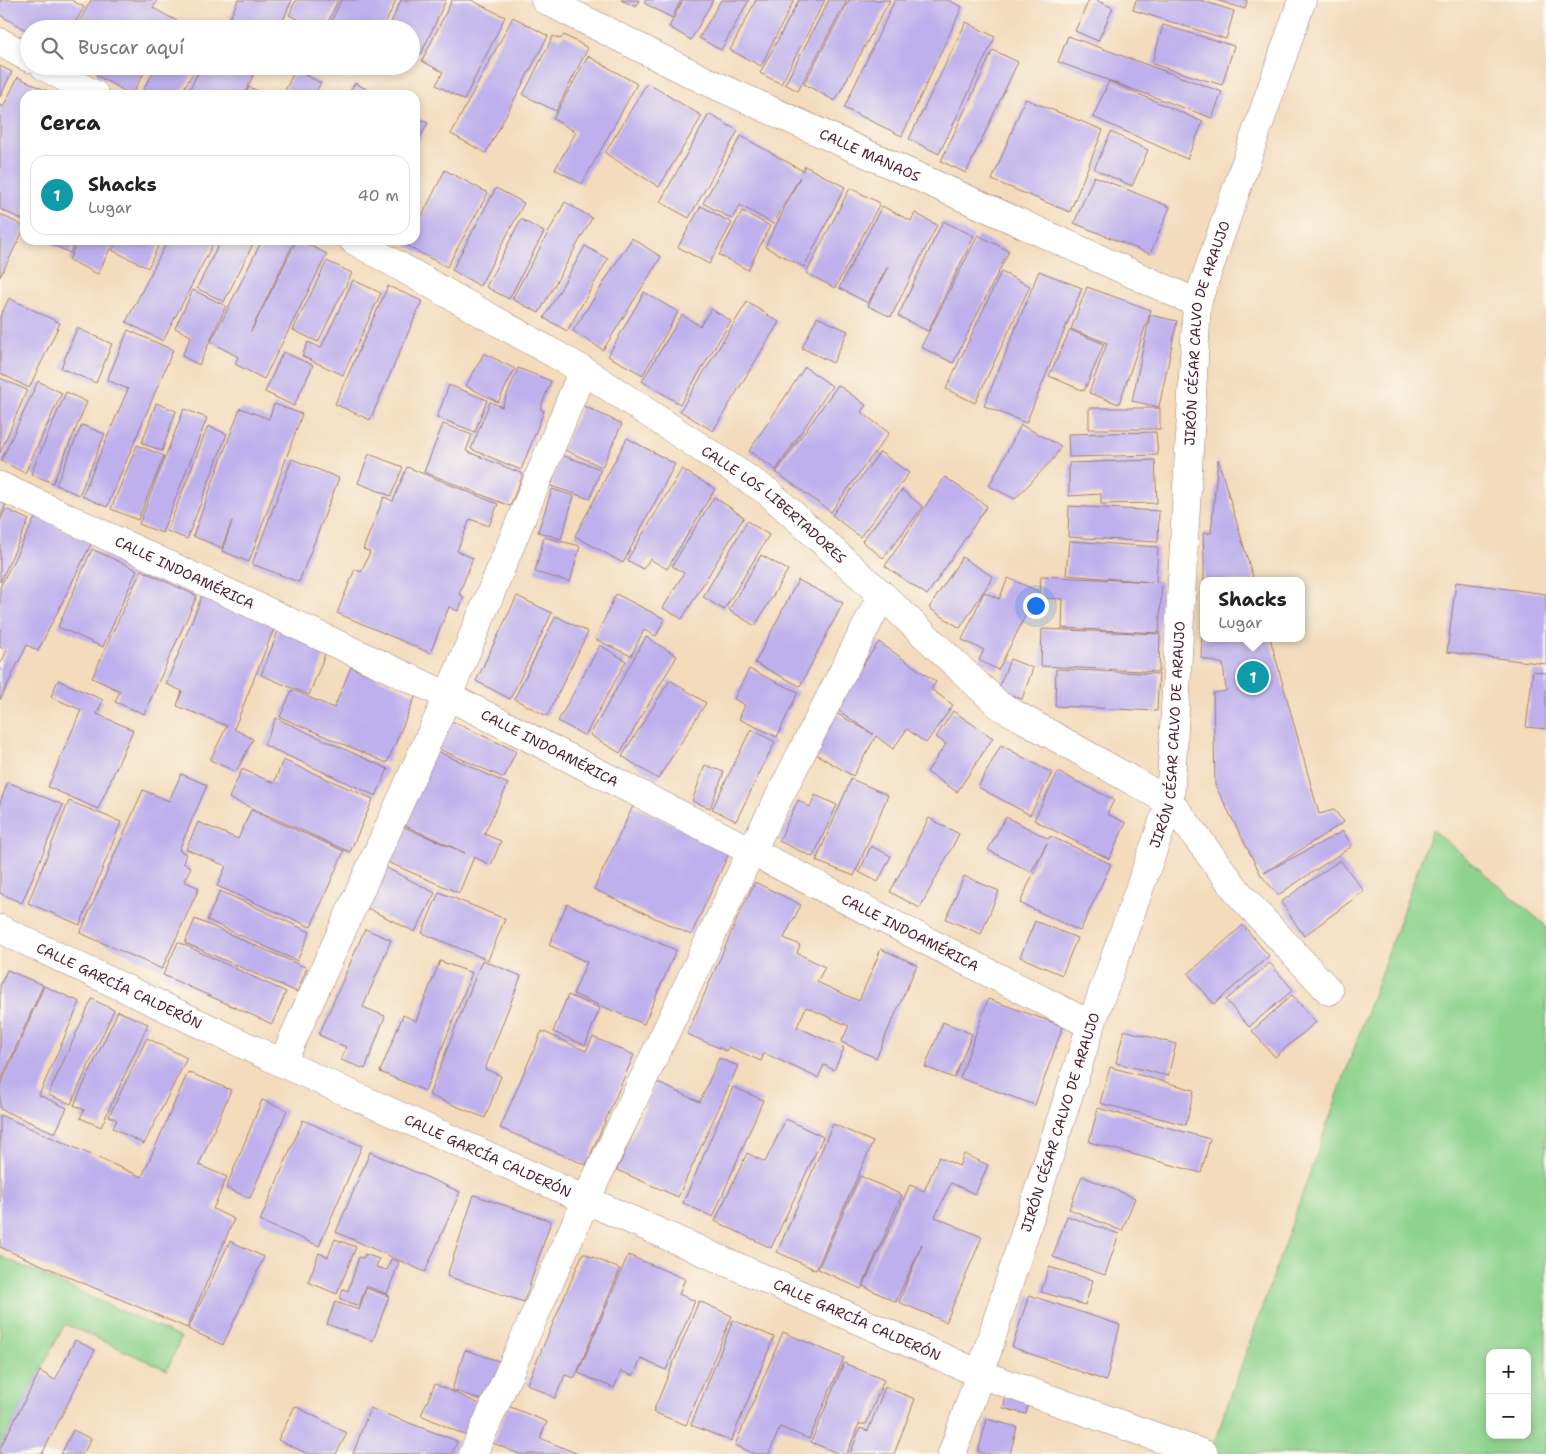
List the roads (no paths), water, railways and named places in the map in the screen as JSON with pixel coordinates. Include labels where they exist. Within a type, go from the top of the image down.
[{"type":"street","name":"CALLE MANAOS","points":[[545,0],[704,80],[1197,303]]},
{"type":"street","name":"JIRÓN CÉSAR CALVO DE ARAUJO","points":[[952,1454],[980,1374],[1091,1025],[1170,802],[1197,303],[1302,0]]},
{"type":"street","points":[[0,42],[20,53]]},
{"type":"street","points":[[60,75],[86,90]]},
{"type":"street","name":"CALLE LOS LIBERTADORES","points":[[362,245],[583,370],[768,492],[882,595],[999,705],[1170,802]]},
{"type":"street","points":[[282,1063],[448,696],[583,370]]},
{"type":"street","name":"CALLE INDOAMÉRICA","points":[[0,486],[448,696],[1091,1025]]},
{"type":"street","points":[[473,1454],[586,1200],[751,852],[882,595]]},
{"type":"street","points":[[1170,802],[1241,896],[1329,991]]},
{"type":"street","name":"CALLE GARCÍA CALDERÓN","points":[[0,929],[282,1063],[980,1374],[1204,1454]]},
{"type":"place","name":"Shacks","points":[[1253,677]]}]
